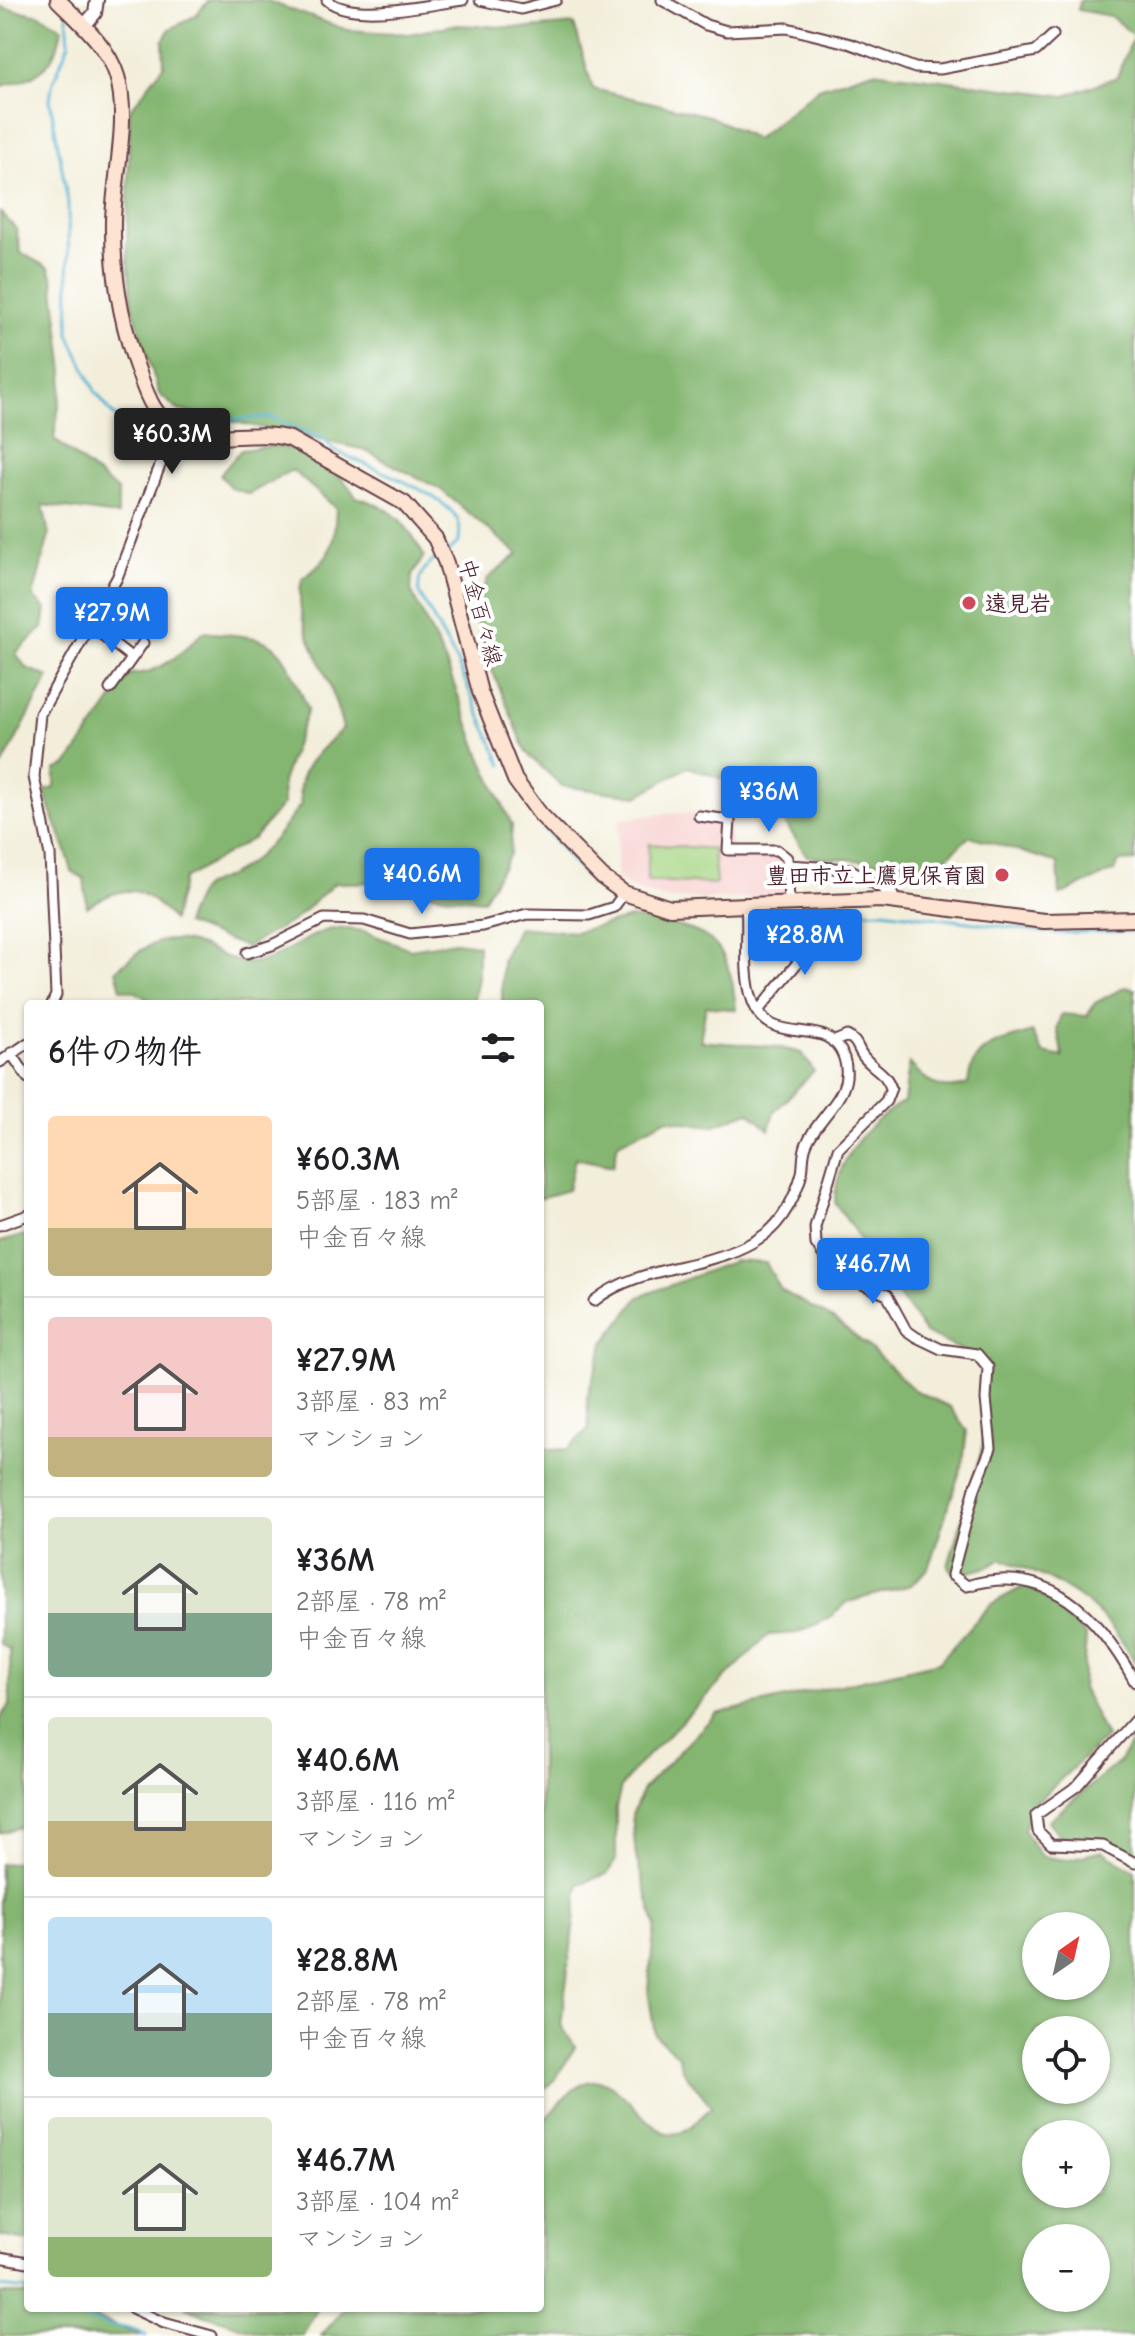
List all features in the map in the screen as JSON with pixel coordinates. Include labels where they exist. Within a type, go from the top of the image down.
[{"type":"main road","points":[[60,2],[108,56],[121,97],[113,223],[117,292],[129,346],[147,396],[158,415],[174,429]]},
{"type":"main road","name":"中金百々線","points":[[174,429],[192,435],[273,434],[290,439],[404,503],[420,518],[443,556],[480,692],[515,780],[540,814],[622,894],[670,908],[893,901],[1044,921],[1135,919]]},
{"type":"street","points":[[80,22],[95,13],[97,0]]},
{"type":"street","points":[[327,0],[337,8],[364,11],[463,0]]},
{"type":"street","points":[[480,0],[521,9],[556,0]]},
{"type":"street","points":[[662,0],[706,25],[727,31],[787,28],[851,44],[915,68],[940,69],[1036,51],[1053,35]]},
{"type":"street","points":[[54,1000],[53,889],[34,777],[40,714],[117,578],[174,429]]},
{"type":"street","points":[[91,626],[131,657]]},
{"type":"street","points":[[110,689],[143,643]]},
{"type":"street","points":[[699,816],[730,820],[728,850],[777,850],[787,858],[789,903]]},
{"type":"street","points":[[788,865],[850,869],[893,895],[893,901]]},
{"type":"street","points":[[247,953],[272,945],[324,919],[364,920],[410,934],[483,926],[527,914],[589,915],[614,907],[622,894]]},
{"type":"street","points":[[594,1301],[613,1289],[741,1247],[765,1235],[784,1213],[794,1195],[810,1137],[844,1091],[844,1057],[833,1042],[811,1031],[775,1028],[758,1011],[750,988],[746,907]]},
{"type":"street","points":[[758,1011],[803,956],[843,928]]},
{"type":"street","points":[[833,1042],[847,1036],[853,1038],[861,1055],[877,1068],[891,1088],[886,1101],[838,1149],[815,1227],[816,1244],[835,1272],[887,1295],[906,1330],[941,1349],[971,1351],[982,1358],[988,1367],[986,1399],[991,1448],[975,1488],[952,1575],[967,1586],[1007,1577],[1038,1583],[1093,1621],[1115,1646],[1135,1682]]},
{"type":"street","points":[[0,1062],[24,1045]]},
{"type":"street","points":[[11,1053],[24,1072]]},
{"type":"street","points":[[0,1225],[24,1216]]},
{"type":"street","points":[[1135,1720],[1077,1786],[1036,1815],[1036,1824],[1051,1844],[1103,1846],[1135,1863]]},
{"type":"street","points":[[0,2257],[24,2261]]},
{"type":"street","points":[[141,2312],[164,2323],[212,2336]]},
{"type":"shaded area","points":[[719,812],[728,816],[733,857],[775,855],[784,860],[787,890],[784,898],[671,899],[632,889],[616,878],[619,820],[659,814]]},
{"type":"green space","points":[[209,0],[265,0],[347,30],[409,34],[453,25],[530,28],[574,24],[593,89],[709,116],[756,139],[819,88],[873,71],[1065,96],[1117,77],[1134,35],[1110,16],[1078,10],[1080,0],[1135,0],[1135,861],[1119,862],[1114,871],[1060,895],[1058,863],[970,836],[936,867],[807,856],[766,794],[688,767],[638,796],[562,786],[527,753],[492,670],[474,612],[488,578],[518,554],[440,489],[362,449],[178,410],[159,394],[132,304],[127,251],[130,110],[164,65],[163,41],[169,30],[196,15]]},
{"type":"green space","points":[[0,7],[40,15],[62,27],[55,51],[43,68],[25,80],[0,86]]},
{"type":"green space","points":[[0,212],[16,229],[21,253],[49,268],[53,279],[64,372],[54,439],[118,491],[118,515],[43,505],[49,535],[33,597],[46,609],[43,628],[16,653],[26,668],[49,677],[0,770]]},
{"type":"green space","points":[[272,446],[296,450],[320,461],[340,477],[356,497],[389,511],[411,534],[424,556],[412,576],[411,591],[446,663],[481,757],[512,825],[510,854],[483,900],[443,896],[388,882],[335,883],[294,920],[246,947],[185,924],[192,906],[204,887],[248,864],[277,836],[301,804],[301,781],[310,762],[343,728],[330,686],[306,631],[300,606],[302,579],[326,557],[333,541],[336,508],[292,470],[249,494],[231,488],[220,475],[241,450]]},
{"type":"green space","points":[[203,632],[248,637],[273,646],[282,655],[298,685],[308,709],[282,782],[283,804],[254,838],[184,879],[173,920],[152,900],[133,891],[112,894],[87,907],[84,878],[72,872],[45,790],[55,788],[55,770],[67,765],[130,674],[161,666]]},
{"type":"green space","points":[[649,844],[713,849],[716,884],[647,881]]},
{"type":"green space","points":[[630,918],[693,931],[718,948],[732,983],[736,1010],[706,1006],[700,1041],[777,1047],[801,1053],[814,1071],[774,1112],[769,1130],[749,1112],[712,1126],[666,1119],[618,1143],[613,1166],[575,1158],[568,1190],[544,1197],[544,1000],[502,1000],[502,960],[518,927],[575,932]]},
{"type":"green space","points":[[327,930],[363,931],[410,949],[455,942],[478,945],[478,978],[474,1000],[148,1000],[136,992],[121,989],[116,970],[149,946],[170,940],[195,944],[246,963],[270,958]]},
{"type":"green space","points":[[1125,987],[1135,989],[1135,1663],[1095,1610],[1044,1577],[1002,1559],[988,1567],[955,1576],[948,1566],[982,1449],[986,1421],[981,1396],[987,1362],[925,1333],[835,1203],[836,1187],[847,1157],[878,1120],[904,1102],[909,1063],[935,1084],[950,1088],[968,1084],[975,1060],[989,1047],[1032,1032],[1043,1053],[1063,1057],[1057,1028],[1061,1014],[1087,1016],[1095,1003]]},
{"type":"green space","points":[[24,1235],[24,1826],[0,1833],[0,1719],[10,1705],[10,1650],[0,1643],[0,1242]]},
{"type":"green space","points":[[734,1261],[766,1263],[781,1290],[833,1319],[869,1347],[914,1390],[950,1407],[967,1431],[963,1462],[927,1570],[911,1585],[848,1602],[828,1619],[797,1633],[768,1635],[638,1765],[621,1787],[616,1807],[616,1860],[607,1874],[579,1884],[561,2025],[575,2047],[556,2078],[544,2089],[544,1447],[550,1450],[568,1449],[589,1428],[587,1397],[604,1343],[639,1297]]},
{"type":"green space","points":[[1025,1586],[1068,1612],[1086,1637],[1082,1688],[1106,1737],[1031,1807],[1024,1831],[1041,1856],[1065,1860],[1102,1851],[1135,1871],[1135,2336],[321,2336],[342,2312],[544,2312],[544,2121],[573,2090],[585,2083],[598,2081],[622,2094],[655,2126],[666,2132],[682,2132],[712,2107],[681,2068],[679,2057],[655,2035],[648,1989],[655,1924],[636,1857],[632,1815],[643,1789],[716,1714],[939,1662],[991,1604]]},
{"type":"green space","points":[[1135,1737],[1135,1853],[1107,1840],[1060,1836],[1048,1821],[1120,1761]]},
{"type":"green space","points":[[24,1861],[24,2240],[0,2236],[0,1864]]},
{"type":"green space","points":[[0,2294],[24,2294],[24,2312],[81,2312],[142,2336],[0,2336]]},
{"type":"green space","points":[[197,2312],[316,2312],[302,2336],[261,2333]]},
{"type":"waterway","points":[[67,16],[69,43],[52,85],[50,100],[68,203],[69,334],[95,391],[114,416],[133,425],[161,425]]},
{"type":"waterway","points":[[176,423],[270,417],[325,440],[332,449],[413,486],[453,513],[459,523],[459,542],[446,554]]},
{"type":"waterway","points":[[440,557],[423,572],[419,593],[455,658],[502,765]]},
{"type":"waterway","points":[[544,828],[584,875],[614,902],[680,919],[883,911],[1054,933],[1135,931]]},
{"type":"waterway","points":[[0,2287],[24,2290]]},
{"type":"waterway","points":[[75,2312],[90,2320],[146,2336]]},
{"type":"place","name":"遠見岩","points":[[969,603]]},
{"type":"place","name":"豊田市立上鷹見保育園","points":[[1002,875]]}]
